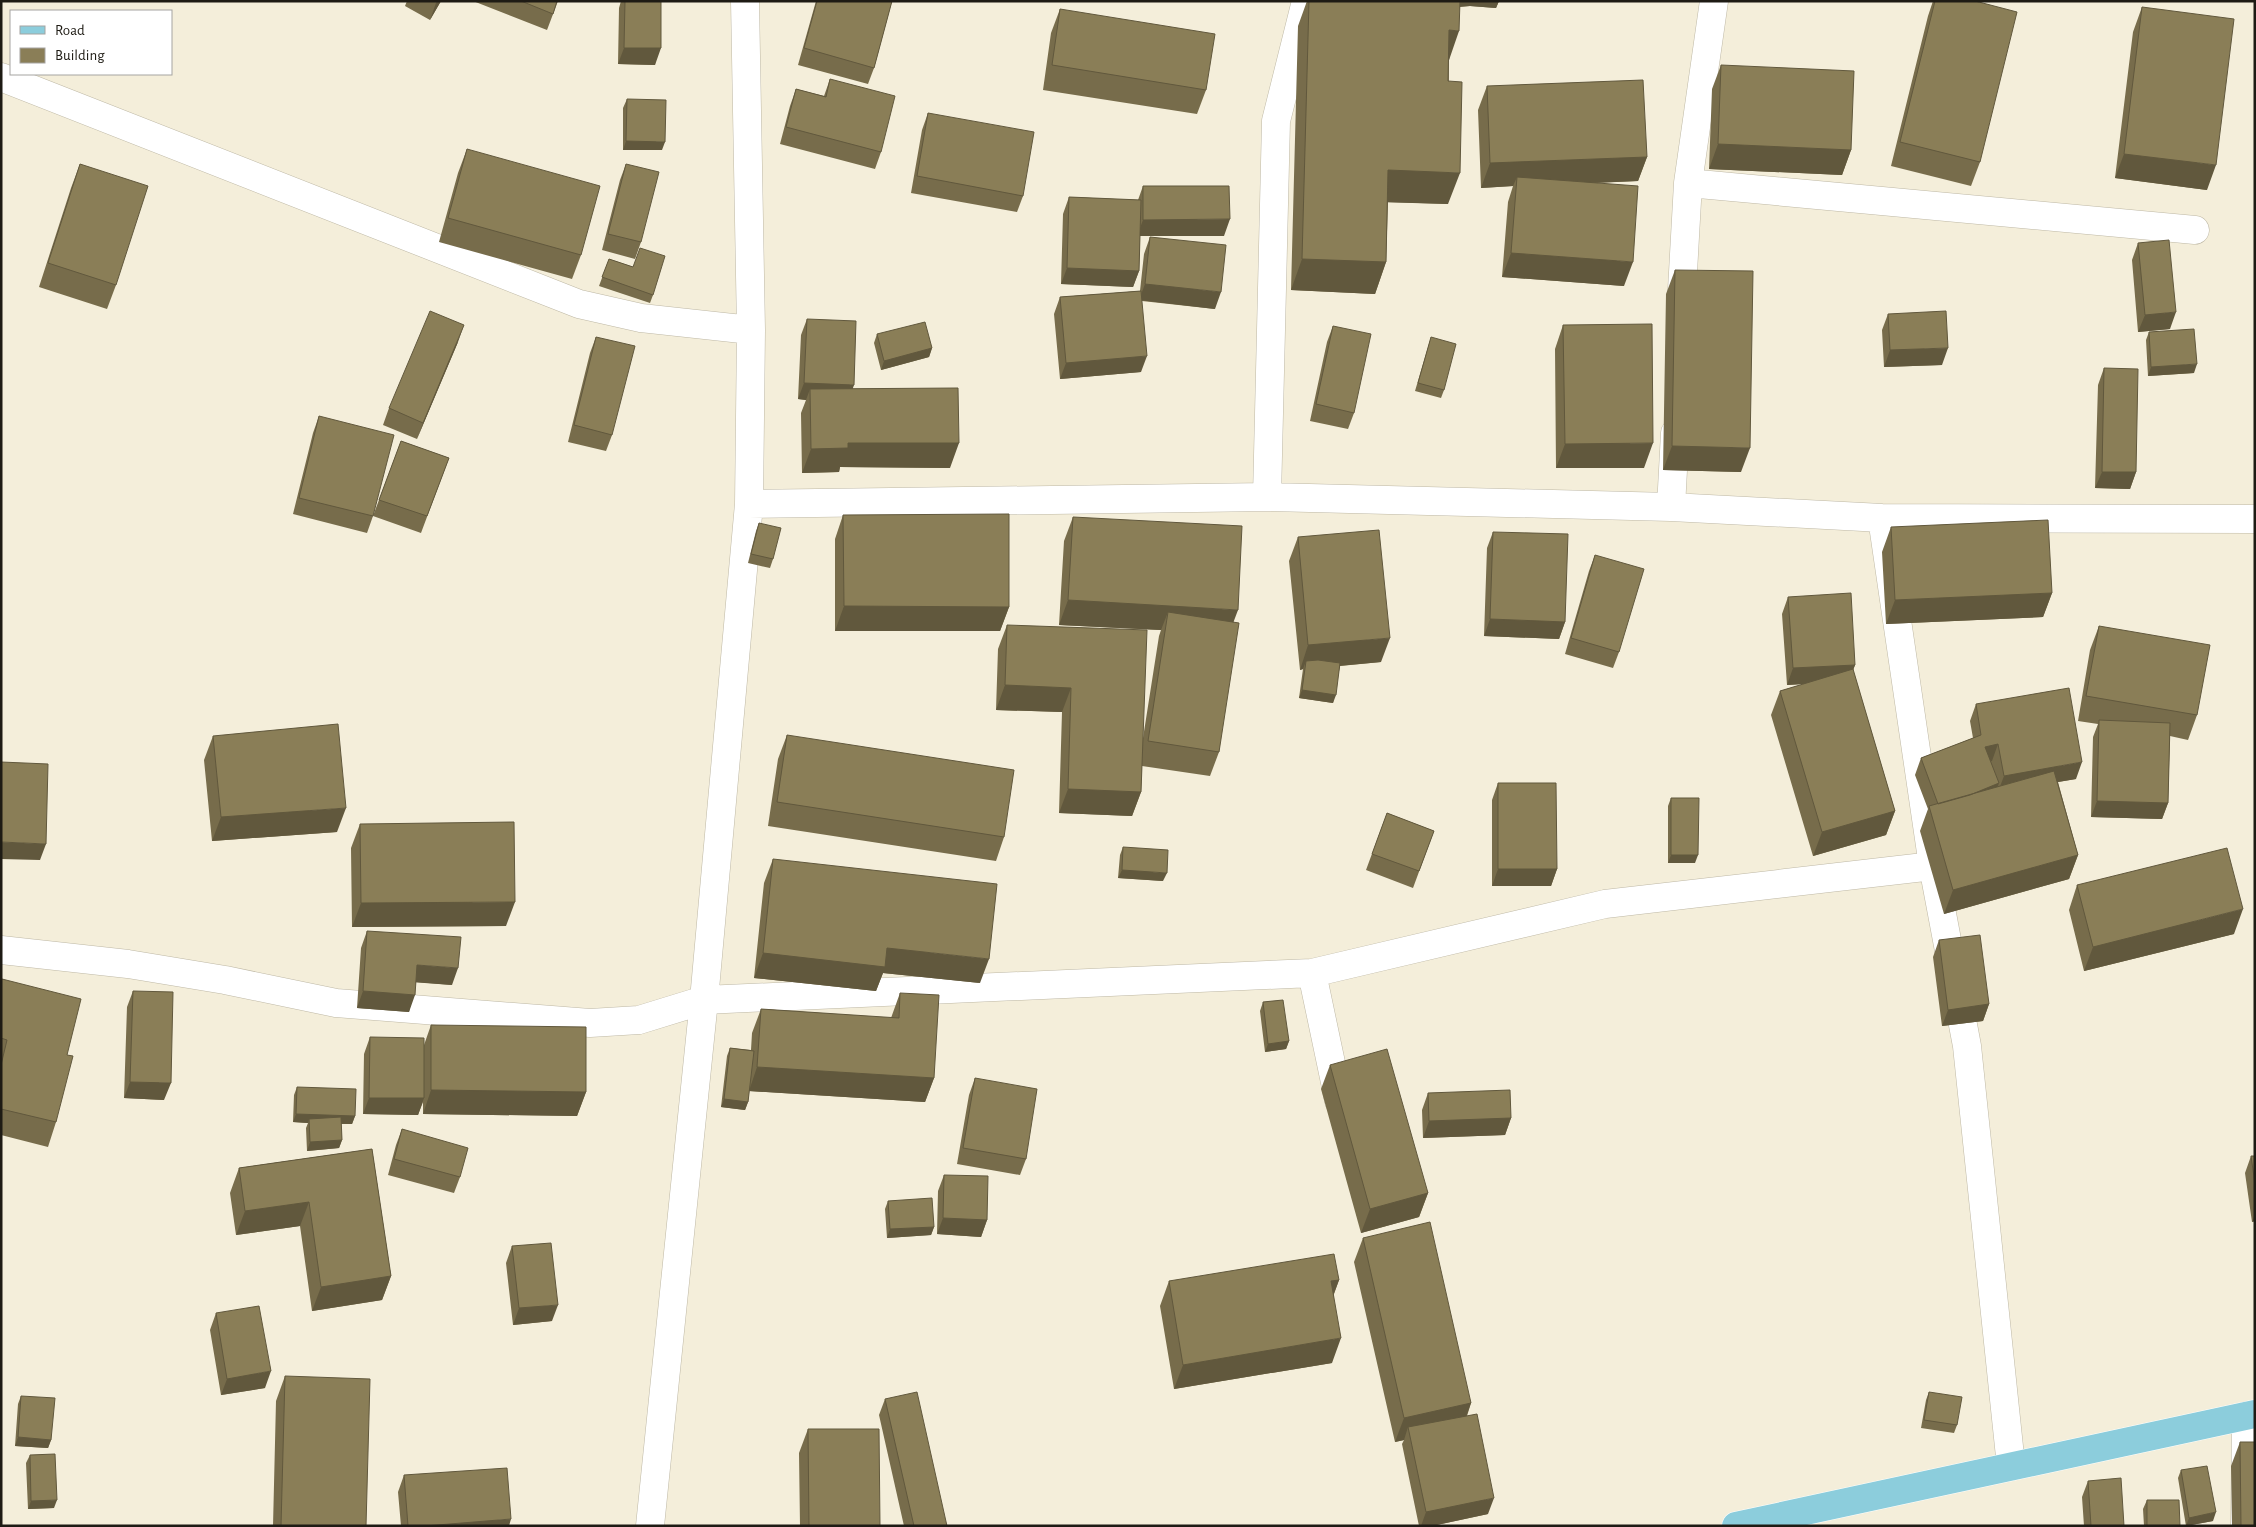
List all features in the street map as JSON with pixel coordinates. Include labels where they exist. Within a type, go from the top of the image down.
[{"type":"main road","points":[[1736,1526],[1779,1521],[2011,1466],[2250,1415]]},
{"type":"street","points":[[650,1526],[704,1000],[749,504],[751,330],[745,1]]},
{"type":"street","points":[[1267,498],[1276,121],[1306,1]]},
{"type":"street","points":[[1680,330],[1688,183],[1714,1]]},
{"type":"street","points":[[1,77],[579,304],[641,318],[751,330]]},
{"type":"street","points":[[1688,183],[2195,230]]},
{"type":"street","points":[[1670,507],[1676,409]]},
{"type":"street","points":[[749,504],[1267,498],[1670,507],[1882,518],[2255,519]]},
{"type":"street","points":[[1882,518],[1934,866],[1967,1046],[2011,1466]]},
{"type":"street","points":[[1,950],[137,965],[225,980],[336,1003],[590,1023],[639,1020],[704,1000],[1312,973],[1605,904],[1934,866]]},
{"type":"street","points":[[1312,973],[1345,1128]]},
{"type":"street","points":[[2245,1526],[2250,1415]]},
{"type":"building","points":[[521,1],[557,1],[553,14]]},
{"type":"building","points":[[625,1],[661,1],[661,48],[624,48]]},
{"type":"building","points":[[817,1],[892,1],[874,68],[804,48]]},
{"type":"building","points":[[1309,1],[1460,1],[1459,31],[1449,30],[1448,81],[1462,82],[1460,173],[1388,170],[1386,262],[1302,259]]},
{"type":"building","points":[[1935,1],[1975,1],[2017,12],[1980,162],[1900,142]]},
{"type":"building","points":[[2142,7],[2234,19],[2216,165],[2124,154]]},
{"type":"building","points":[[1060,9],[1215,34],[1206,90],[1052,65]]},
{"type":"building","points":[[1721,65],[1854,71],[1851,150],[1718,144]]},
{"type":"building","points":[[830,79],[895,96],[881,152],[786,127],[796,89],[826,97]]},
{"type":"building","points":[[1643,80],[1647,157],[1490,163],[1487,86]]},
{"type":"building","points":[[627,99],[666,100],[665,142],[626,141]]},
{"type":"building","points":[[928,113],[1034,132],[1023,196],[917,176]]},
{"type":"building","points":[[467,149],[600,186],[581,255],[448,218]]},
{"type":"building","points":[[80,164],[148,186],[116,285],[48,263]]},
{"type":"building","points":[[626,164],[659,172],[641,242],[608,234]]},
{"type":"building","points":[[1517,177],[1638,186],[1633,262],[1511,253]]},
{"type":"building","points":[[1143,186],[1229,186],[1230,219],[1143,220]]},
{"type":"building","points":[[1069,197],[1141,200],[1139,271],[1067,268]]},
{"type":"building","points":[[1150,237],[1226,245],[1221,292],[1145,284]]},
{"type":"building","points":[[2169,240],[2176,312],[2145,315],[2138,243]]},
{"type":"building","points":[[640,248],[665,256],[653,295],[602,277],[609,259],[633,267]]},
{"type":"building","points":[[1675,270],[1753,271],[1750,448],[1672,446]]},
{"type":"building","points":[[1141,291],[1147,356],[1066,363],[1060,297]]},
{"type":"building","points":[[430,311],[464,325],[423,423],[389,408]]},
{"type":"building","points":[[1946,311],[1948,348],[1890,350],[1888,314]]},
{"type":"building","points":[[807,319],[856,321],[854,385],[804,383]]},
{"type":"building","points":[[925,322],[932,348],[884,361],[877,334]]},
{"type":"building","points":[[1652,324],[1653,443],[1565,444],[1563,325]]},
{"type":"building","points":[[1333,326],[1371,334],[1354,413],[1316,404]]},
{"type":"building","points":[[2194,329],[2197,364],[2151,367],[2149,332]]},
{"type":"building","points":[[596,337],[635,346],[612,435],[574,425]]},
{"type":"building","points":[[1431,337],[1456,344],[1444,390],[1418,383]]},
{"type":"building","points":[[2104,368],[2138,369],[2136,472],[2102,472]]},
{"type":"building","points":[[958,388],[959,443],[848,443],[848,448],[811,449],[810,389]]},
{"type":"building","points":[[319,416],[394,435],[373,516],[299,498]]},
{"type":"building","points":[[401,441],[449,458],[427,516],[379,500]]},
{"type":"building","points":[[1009,514],[1009,607],[844,606],[843,515]]},
{"type":"building","points":[[1073,517],[1242,526],[1238,610],[1068,600]]},
{"type":"building","points":[[2048,520],[2052,593],[1895,600],[1891,527]]},
{"type":"building","points":[[759,523],[781,528],[773,559],[751,554]]},
{"type":"building","points":[[1379,530],[1390,638],[1308,645],[1298,537]]},
{"type":"building","points":[[1493,532],[1568,534],[1565,622],[1490,619]]},
{"type":"building","points":[[1595,555],[1644,569],[1619,652],[1571,638]]},
{"type":"building","points":[[1851,593],[1855,665],[1793,668],[1788,597]]},
{"type":"building","points":[[1168,612],[1239,623],[1219,752],[1148,741]]},
{"type":"building","points":[[1007,625],[1147,630],[1141,792],[1068,789],[1071,688],[1005,685]]},
{"type":"building","points":[[2099,626],[2210,645],[2197,715],[2086,696]]},
{"type":"building","points":[[1318,660],[1340,663],[1336,695],[1302,690],[1306,661]]},
{"type":"building","points":[[1853,669],[1895,811],[1822,832],[1780,691]]},
{"type":"building","points":[[2069,688],[2082,762],[2004,776],[1998,744],[1985,747],[1999,783],[1970,795],[1938,804],[1921,758],[1981,735],[1976,704]]},
{"type":"building","points":[[2099,720],[2170,723],[2168,803],[2097,801]]},
{"type":"building","points":[[338,724],[346,808],[221,817],[213,736]]},
{"type":"building","points":[[787,735],[1014,770],[1004,837],[777,802]]},
{"type":"building","points":[[1,762],[48,764],[46,844],[1,842]]},
{"type":"building","points":[[2054,771],[2078,855],[1953,890],[1929,806]]},
{"type":"building","points":[[1498,783],[1556,783],[1557,869],[1498,869]]},
{"type":"building","points":[[1671,798],[1699,798],[1698,855],[1671,855]]},
{"type":"building","points":[[1387,813],[1434,831],[1419,871],[1372,854]]},
{"type":"building","points":[[514,822],[515,902],[361,903],[360,824]]},
{"type":"building","points":[[1123,847],[1168,850],[1167,873],[1122,870]]},
{"type":"building","points":[[2227,848],[2243,909],[2093,947],[2077,885]]},
{"type":"building","points":[[773,859],[997,884],[989,959],[887,948],[885,967],[763,953]]},
{"type":"building","points":[[367,931],[461,937],[458,968],[417,965],[415,995],[363,991]]},
{"type":"building","points":[[1980,935],[1989,1004],[1948,1010],[1939,940]]},
{"type":"building","points":[[2,979],[81,999],[67,1055],[73,1056],[56,1122],[1,1109],[1,1065],[7,1040],[1,1038]]},
{"type":"building","points":[[133,991],[173,992],[171,1083],[130,1082]]},
{"type":"building","points":[[900,993],[939,995],[934,1078],[757,1067],[761,1009],[899,1018]]},
{"type":"building","points":[[1283,1000],[1289,1041],[1268,1044],[1263,1002]]},
{"type":"building","points":[[431,1025],[586,1027],[586,1092],[431,1090]]},
{"type":"building","points":[[370,1037],[424,1038],[424,1098],[369,1098]]},
{"type":"building","points":[[730,1048],[754,1051],[748,1102],[724,1099]]},
{"type":"building","points":[[1387,1049],[1428,1193],[1370,1209],[1330,1065]]},
{"type":"building","points":[[975,1078],[1037,1089],[1026,1159],[963,1148]]},
{"type":"building","points":[[297,1087],[356,1089],[355,1116],[296,1114]]},
{"type":"building","points":[[1510,1090],[1511,1118],[1429,1121],[1428,1093]]},
{"type":"building","points":[[341,1117],[342,1140],[310,1142],[309,1119]]},
{"type":"building","points":[[402,1129],[468,1148],[460,1177],[394,1159]]},
{"type":"building","points":[[372,1149],[391,1276],[321,1287],[309,1202],[245,1211],[239,1168]]},
{"type":"building","points":[[2251,1156],[2255,1156],[2255,1184]]},
{"type":"building","points":[[944,1175],[988,1176],[987,1220],[943,1218]]},
{"type":"building","points":[[932,1198],[934,1227],[890,1229],[888,1201]]},
{"type":"building","points":[[1430,1222],[1471,1403],[1404,1418],[1363,1238]]},
{"type":"building","points":[[551,1243],[558,1305],[519,1308],[512,1246]]},
{"type":"building","points":[[1334,1254],[1339,1280],[1331,1281],[1341,1338],[1183,1365],[1169,1281]]},
{"type":"building","points":[[259,1306],[271,1371],[227,1379],[216,1313]]},
{"type":"building","points":[[285,1376],[370,1379],[366,1526],[281,1526]]},
{"type":"building","points":[[917,1392],[947,1526],[914,1526],[885,1399]]},
{"type":"building","points":[[1929,1392],[1962,1397],[1957,1425],[1924,1420]]},
{"type":"building","points":[[21,1396],[55,1398],[51,1440],[18,1437]]},
{"type":"building","points":[[1477,1414],[1494,1498],[1426,1512],[1408,1427]]},
{"type":"building","points":[[808,1429],[879,1429],[880,1526],[809,1526]]},
{"type":"building","points":[[2240,1442],[2255,1442],[2255,1526],[2241,1526]]},
{"type":"building","points":[[55,1454],[57,1500],[31,1501],[30,1455]]},
{"type":"building","points":[[2207,1466],[2216,1512],[2189,1518],[2181,1470]]},
{"type":"building","points":[[507,1468],[511,1519],[408,1526],[404,1475]]},
{"type":"building","points":[[2121,1478],[2124,1526],[2091,1526],[2088,1481]]},
{"type":"building","points":[[2147,1500],[2179,1500],[2180,1526],[2147,1526]]}]
